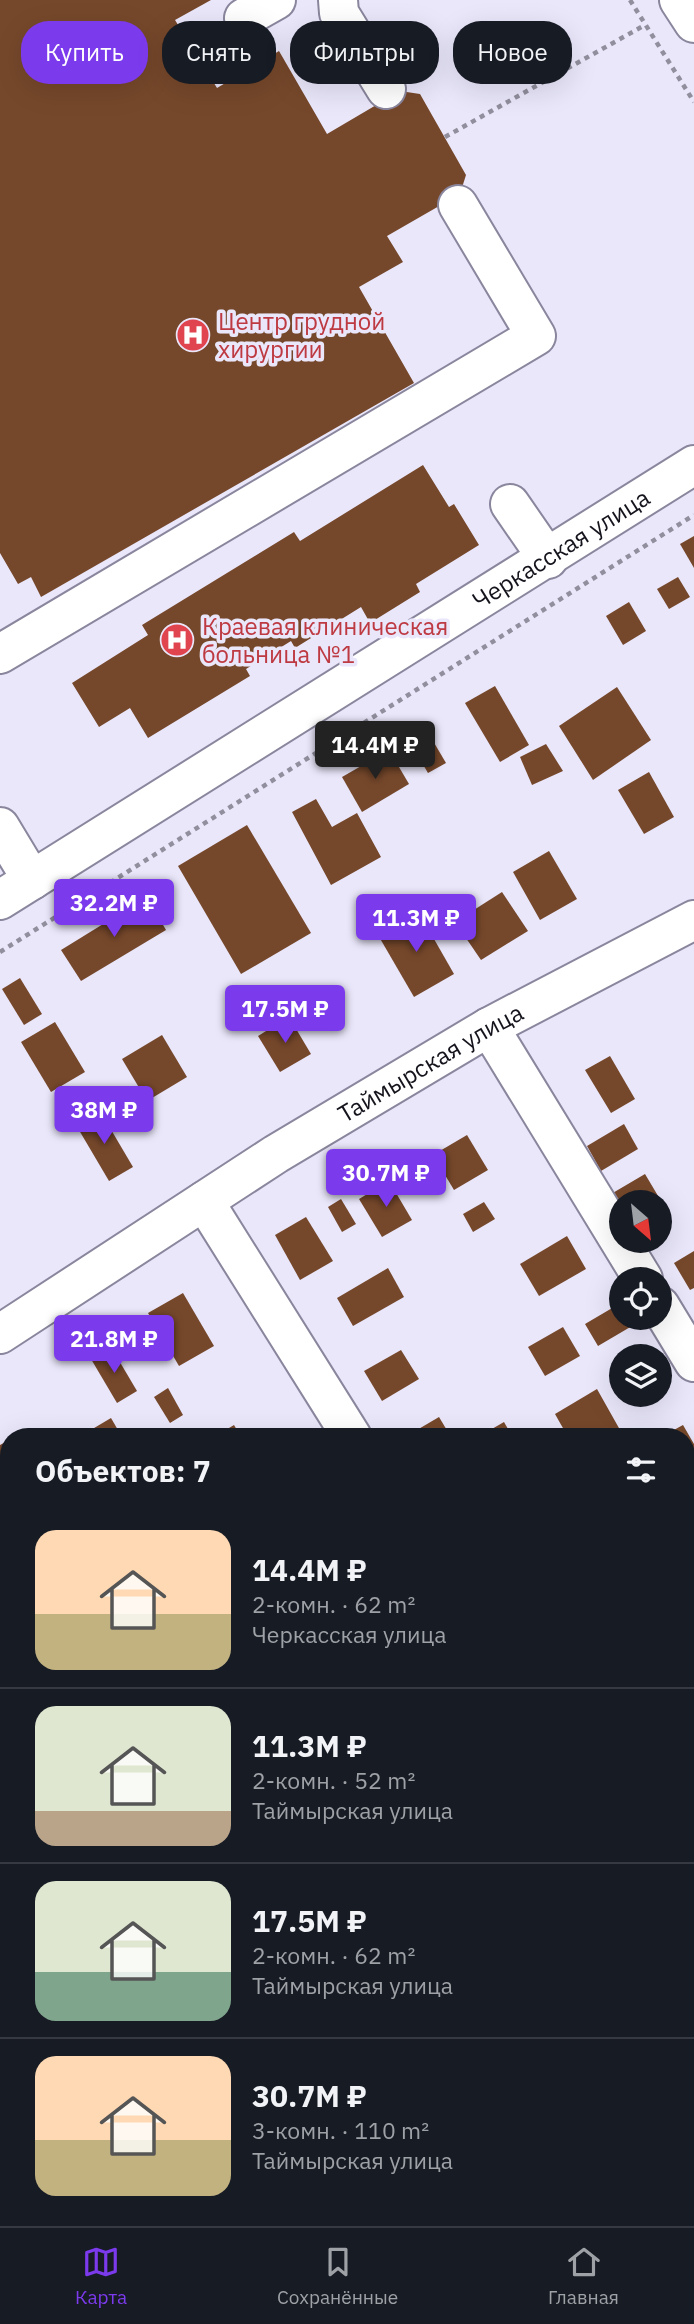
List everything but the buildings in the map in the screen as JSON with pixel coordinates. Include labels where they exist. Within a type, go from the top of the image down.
[{"type":"street","points":[[338,0],[339,13],[386,89]]},
{"type":"street","points":[[679,0],[694,23]]},
{"type":"street","points":[[0,654],[536,336],[458,205]]},
{"type":"street","name":"Черкасская улица","points":[[0,900],[548,559],[694,465]]},
{"type":"street","points":[[510,503],[548,559]]},
{"type":"street","points":[[0,827],[32,880]]},
{"type":"street","name":"Таймырская улица","points":[[0,1334],[204,1201],[489,1027],[694,920]]},
{"type":"street","points":[[489,1027],[636,1267]]},
{"type":"street","points":[[204,1201],[346,1428]]},
{"type":"street","points":[[672,1326],[694,1362]]},
{"type":"path","points":[[630,0],[694,102]]},
{"type":"path","points":[[445,138],[645,25]]},
{"type":"path","points":[[0,952],[694,515]]},
{"type":"place","name":"Центр грудной хирургии","points":[[193,335]]},
{"type":"place","name":"Краевая клиническая больница №1","points":[[177,640]]}]
